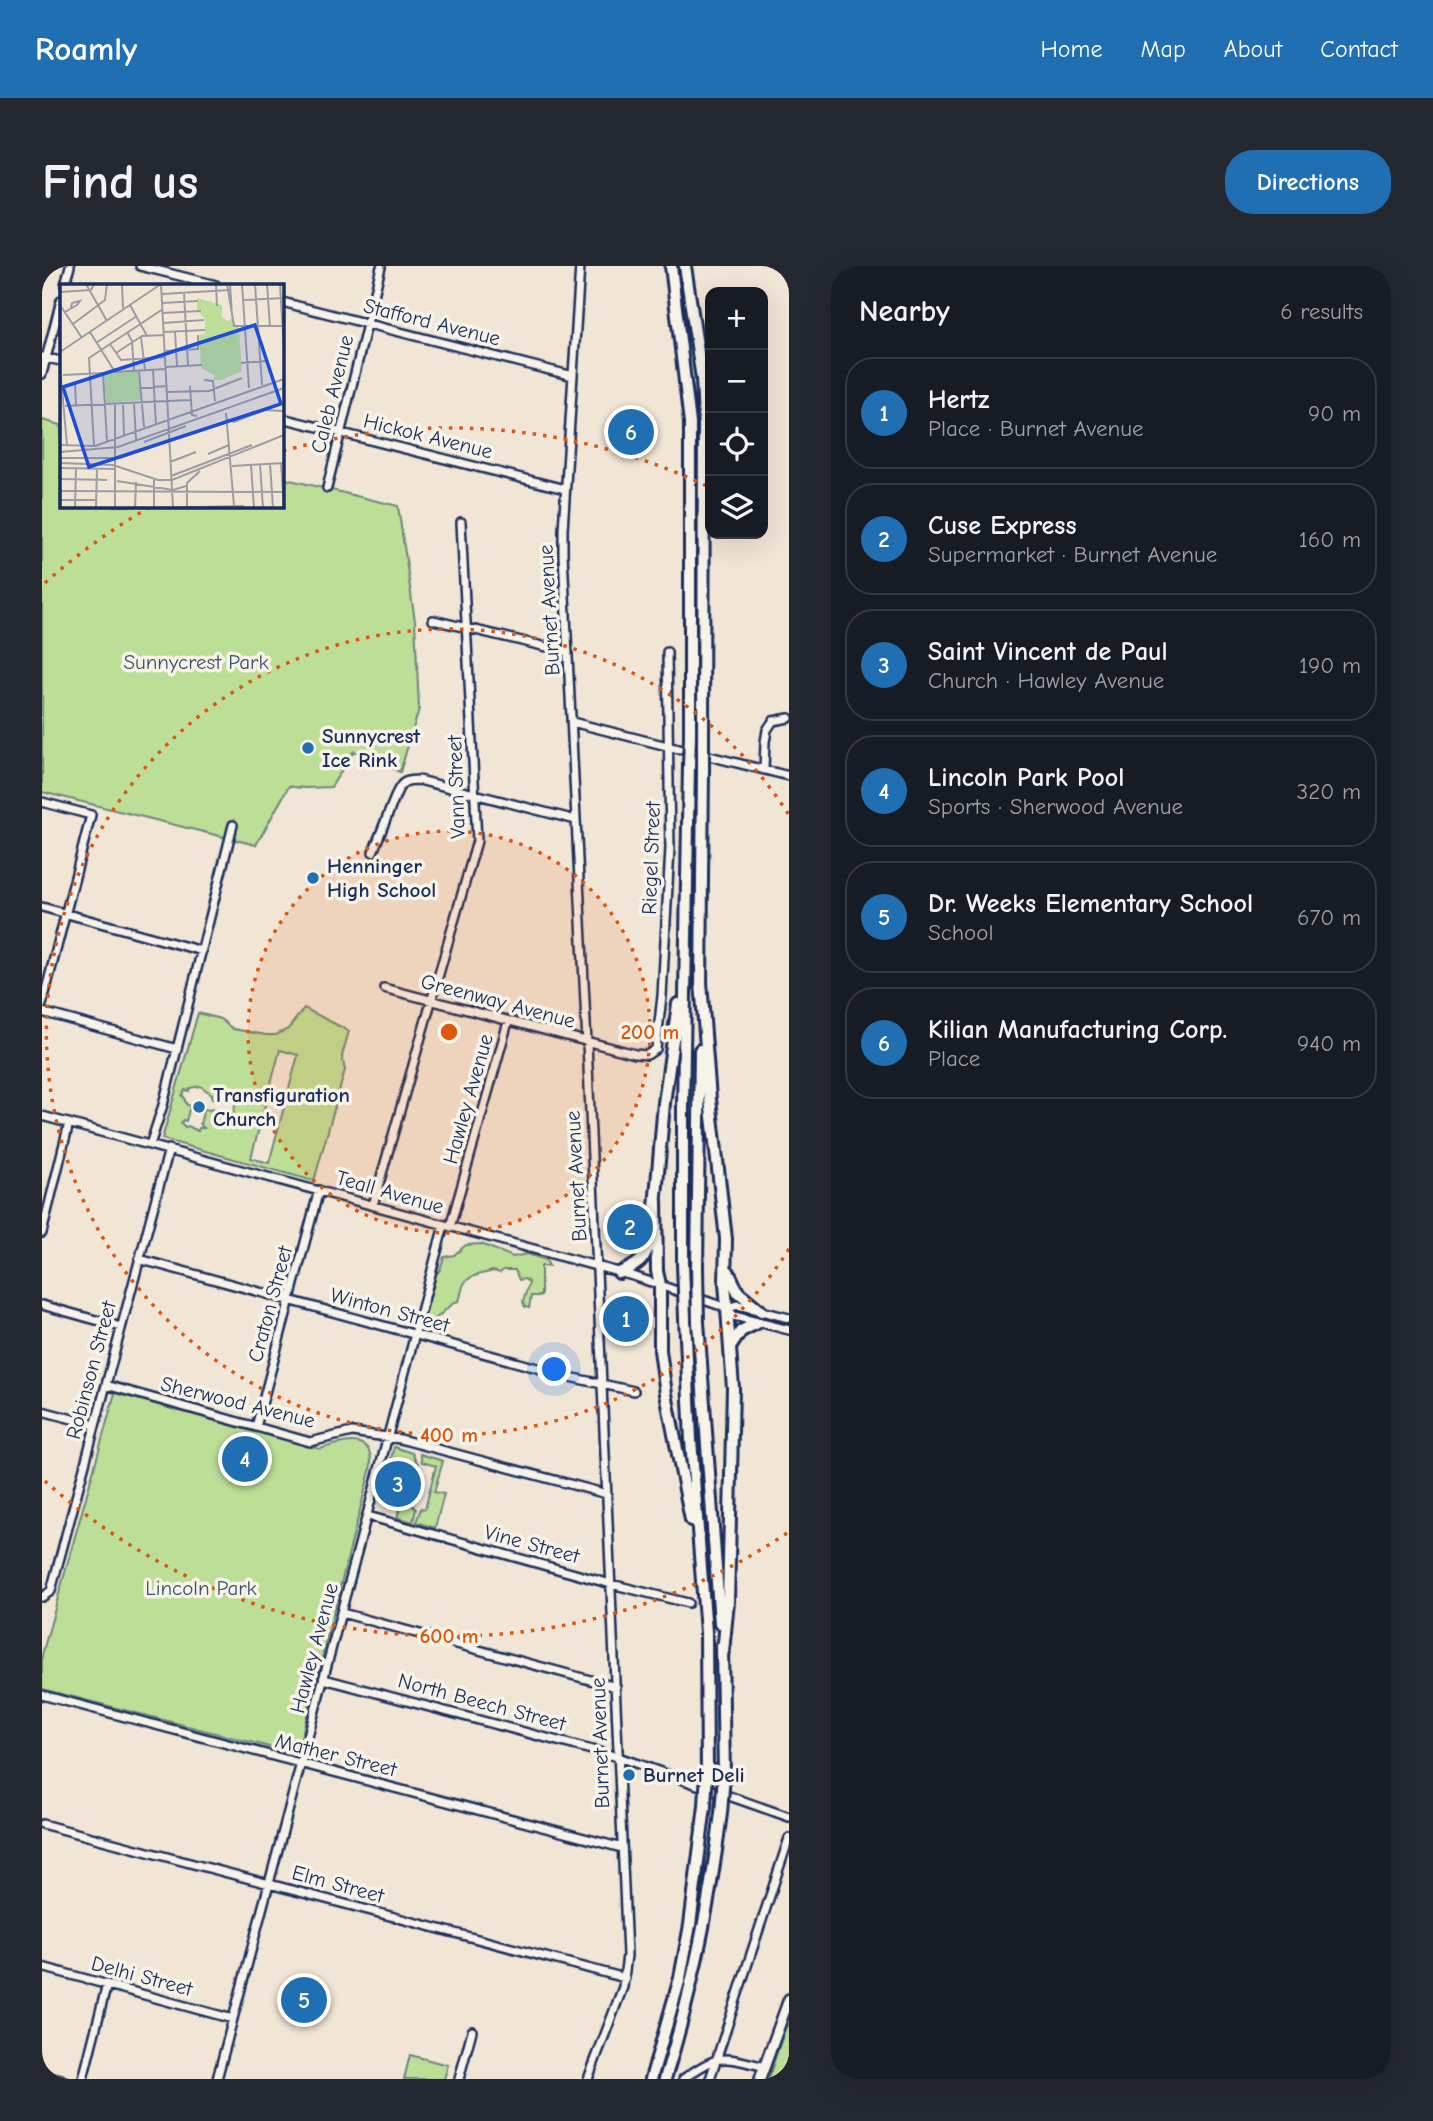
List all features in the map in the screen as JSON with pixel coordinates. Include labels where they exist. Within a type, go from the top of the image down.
[{"type":"highway","points":[[665,2079],[696,1965],[713,1875],[724,1776],[723,1652],[698,1322],[697,1267],[704,421],[702,379],[685,266]]},
{"type":"highway","points":[[650,2079],[680,1978],[691,1925],[707,1771],[706,1632],[691,1440],[683,1264],[690,736],[690,424],[671,270]]},
{"type":"highway","points":[[619,1273],[639,1263],[647,1252],[656,1200],[664,1103],[685,959]]},
{"type":"highway","points":[[701,982],[710,1099],[726,1239],[725,1283],[731,1346],[733,1457],[728,1602],[723,1652]]},
{"type":"highway","points":[[656,1200],[660,1350],[666,1394],[699,1560]]},
{"type":"highway","points":[[727,1267],[737,1292],[761,1311]]},
{"type":"highway","points":[[731,1346],[741,1331],[757,1323]]},
{"type":"main road","points":[[760,2079],[789,2001]]},
{"type":"street","points":[[65,284],[70,266]]},
{"type":"street","points":[[140,266],[212,284]]},
{"type":"street","name":"Burnet Avenue","points":[[580,266],[563,530],[627,1955],[625,1978],[588,2079]]},
{"type":"street","name":"Caleb Avenue","points":[[327,488],[381,267]]},
{"type":"street","points":[[42,374],[44,357],[60,303]]},
{"type":"street","name":"Stafford Avenue","points":[[284,303],[573,376]]},
{"type":"street","name":"Hickok Avenue","points":[[284,418],[565,489]]},
{"type":"street","name":"Vann Street","points":[[373,1205],[477,841],[461,522]]},
{"type":"street","points":[[433,620],[568,652]]},
{"type":"street","name":"Riegel Street","points":[[643,1055],[656,1049],[659,1039],[670,848],[667,652]]},
{"type":"street","points":[[764,770],[767,730],[773,721],[789,718]]},
{"type":"street","points":[[572,722],[679,749]]},
{"type":"street","points":[[709,756],[789,776]]},
{"type":"street","points":[[373,852],[397,792],[404,782],[419,780],[576,820]]},
{"type":"street","points":[[42,802],[91,815],[42,1004]]},
{"type":"street","points":[[150,1145],[233,825]]},
{"type":"street","points":[[42,907],[202,951]]},
{"type":"street","name":"Greenway Avenue","points":[[384,988],[587,1043],[643,1055]]},
{"type":"street","points":[[42,1013],[177,1049]]},
{"type":"street","name":"Hawley Avenue","points":[[217,2079],[415,1334],[508,1022]]},
{"type":"street","name":"Teall Avenue","points":[[42,1116],[660,1284],[727,1308],[734,1316],[789,1330]]},
{"type":"street","points":[[42,1233],[69,1124]]},
{"type":"street","name":"Robinson Street","points":[[43,1597],[51,1591],[169,1149]]},
{"type":"street","name":"Craton Street","points":[[256,1427],[319,1191]]},
{"type":"street","name":"Winton Street","points":[[139,1259],[602,1385],[634,1391]]},
{"type":"street","points":[[42,1305],[121,1326]]},
{"type":"street","name":"Teall Avenue","points":[[727,1308],[738,1305],[789,1318]]},
{"type":"street","name":"Sherwood Avenue","points":[[106,1385],[310,1441],[352,1432],[389,1437],[607,1494]]},
{"type":"street","points":[[42,1411],[95,1425]]},
{"type":"street","name":"Vine Street","points":[[368,1516],[688,1604]]},
{"type":"street","points":[[342,1613],[615,1687]]},
{"type":"street","name":"North Beech Street","points":[[324,1679],[618,1757],[789,1817]]},
{"type":"street","name":"Mather Street","points":[[42,1695],[622,1848]]},
{"type":"street","name":"Elm Street","points":[[42,1824],[625,1978]]},
{"type":"street","points":[[710,2079],[789,1838]]},
{"type":"street","name":"Delhi Street","points":[[42,1967],[233,2019]]},
{"type":"street","points":[[83,2079],[107,1984]]},
{"type":"street","points":[[459,2079],[472,2031]]},
{"type":"street","points":[[683,2079],[717,2058],[730,2058],[765,2067]]},
{"type":"street","points":[[42,2074],[61,2079]]},
{"type":"green space","name":"Sunnycrest Park","points":[[42,420],[60,425],[60,508],[284,508],[284,478],[398,506],[415,621],[419,709],[400,772],[354,751],[331,787],[289,786],[256,845],[42,792]]},
{"type":"green space","points":[[304,1008],[349,1031],[342,1056],[345,1070],[314,1181],[162,1139],[198,1013],[220,1019],[233,1029],[266,1035],[276,1035],[288,1029]],"holes":[[[280,1050],[298,1055],[269,1163],[251,1158]],[[200,1086],[212,1094],[212,1098],[225,1101],[230,1091],[238,1093],[233,1115],[212,1108],[204,1109],[200,1124],[204,1128],[199,1128],[198,1131],[181,1123],[186,1121],[190,1106],[182,1096],[185,1090]]]},
{"type":"green space","points":[[481,1244],[513,1257],[527,1254],[546,1260],[549,1266],[541,1266],[541,1296],[531,1296],[529,1308],[525,1307],[523,1302],[529,1283],[525,1279],[519,1280],[515,1270],[477,1275],[464,1284],[459,1301],[435,1319],[440,1325],[436,1332],[428,1331],[422,1325],[423,1319],[436,1274],[444,1257],[454,1255],[466,1245]]},
{"type":"green space","name":"Lincoln Park","points":[[115,1393],[320,1449],[357,1442],[369,1450],[370,1471],[297,1754],[42,1689],[42,1655]]},
{"type":"green space","points":[[394,1447],[412,1453],[418,1464],[415,1475],[412,1466],[398,1464],[391,1459]]},
{"type":"green space","points":[[420,1454],[443,1461],[434,1492],[444,1494],[435,1528],[416,1522],[421,1508],[425,1509],[436,1466],[422,1462]]},
{"type":"green space","points":[[410,1481],[423,1484],[422,1488],[417,1487],[412,1505],[416,1509],[413,1522],[397,1517]]},
{"type":"green space","points":[[789,2018],[789,2079],[768,2079]]},
{"type":"green space","points":[[410,2055],[448,2065],[444,2079],[404,2079]]},
{"type":"water","points":[[235,1445],[258,1451],[256,1469],[233,1467]]},
{"type":"place","name":"Kilian Manufacturing Corp.","points":[[631,432]]},
{"type":"place","name":"Sunnycrest Ice Rink","points":[[308,748]]},
{"type":"place","name":"Henninger High School","points":[[313,878]]},
{"type":"place","name":"Transfiguration Church","points":[[199,1107]]},
{"type":"place","name":"Cuse Express","points":[[630,1227]]},
{"type":"place","name":"Hertz","points":[[626,1319]]},
{"type":"place","name":"Lincoln Park Pool","points":[[245,1459]]},
{"type":"place","name":"Saint Vincent de Paul","points":[[398,1484]]},
{"type":"place","name":"Burnet Deli","points":[[629,1775]]},
{"type":"place","name":"Dr. Weeks Elementary School","points":[[304,2000]]}]
